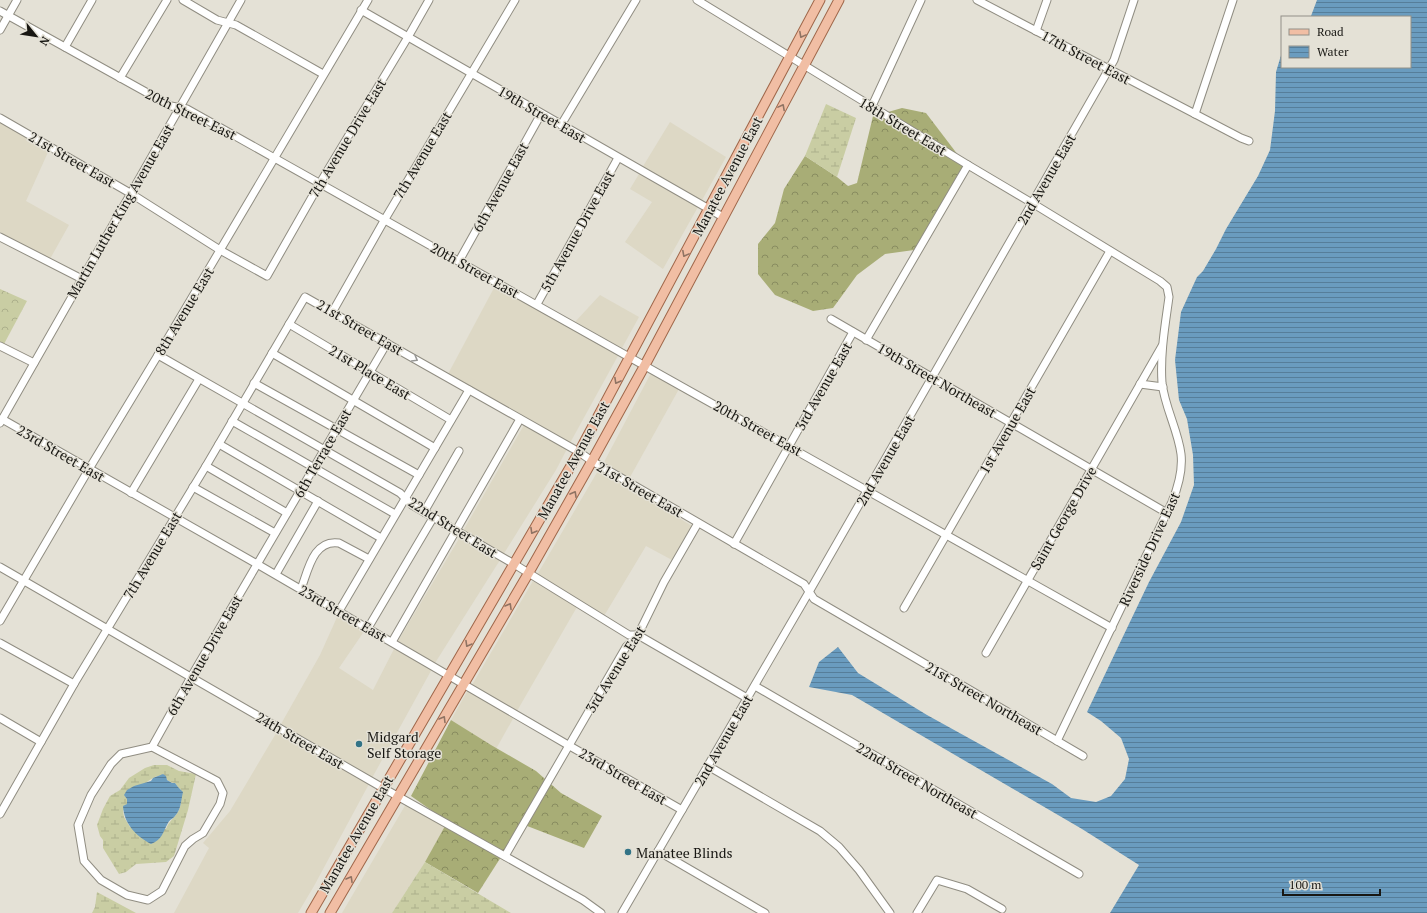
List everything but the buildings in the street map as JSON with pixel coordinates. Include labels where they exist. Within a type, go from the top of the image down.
[{"type":"main road","name":"Manatee Avenue East","points":[[311,913],[578,452],[631,356],[820,0]]},
{"type":"main road","name":"Manatee Avenue East","points":[[330,913],[528,574],[592,461],[645,365],[839,0]]},
{"type":"street","points":[[0,30],[17,0]]},
{"type":"street","points":[[65,48],[92,0]]},
{"type":"street","points":[[120,78],[167,0]]},
{"type":"street","points":[[183,0],[217,20],[236,25],[323,74]]},
{"type":"street","name":"Martin Luther King Avenue East","points":[[1,421],[241,0]]},
{"type":"street","name":"8th Avenue East","points":[[0,621],[89,468],[158,355],[368,0]]},
{"type":"street","name":"7th Avenue Drive East","points":[[267,276],[320,183],[429,0]]},
{"type":"street","name":"7th Avenue East","points":[[333,311],[384,219],[515,0]]},
{"type":"street","points":[[561,126],[636,0]]},
{"type":"street","name":"18th Street East","points":[[697,0],[1160,281],[1168,290],[1169,297],[1162,346]]},
{"type":"street","points":[[872,106],[921,0]]},
{"type":"street","name":"17th Street East","points":[[977,0],[1249,141]]},
{"type":"street","points":[[1036,31],[1047,0]]},
{"type":"street","name":"2nd Avenue East","points":[[622,913],[810,592],[1114,60],[1134,0]]},
{"type":"street","points":[[1195,114],[1233,0]]},
{"type":"street","name":"19th Street East","points":[[361,10],[561,126],[708,210],[723,217]]},
{"type":"street","name":"20th Street East","points":[[0,11],[171,106],[187,109],[631,356],[1112,628]]},
{"type":"street","name":"6th Avenue East","points":[[459,261],[541,114]]},
{"type":"street","name":"21st Street East","points":[[0,118],[130,193],[220,250],[267,276]]},
{"type":"street","name":"5th Avenue Drive East","points":[[537,304],[618,158]]},
{"type":"street","name":"3rd Avenue East","points":[[866,340],[968,165]]},
{"type":"street","points":[[0,237],[82,279]]},
{"type":"street","name":"1st Avenue East","points":[[904,608],[1110,251]]},
{"type":"street","name":"7th Avenue East","points":[[0,814],[74,684],[176,517],[305,297]]},
{"type":"street","name":"21st Street East","points":[[305,297],[333,311],[520,418],[804,584],[814,599],[886,641]]},
{"type":"street","points":[[831,319],[866,340]]},
{"type":"street","name":"21st Place East","points":[[289,324],[451,420]]},
{"type":"street","name":"3rd Avenue East","points":[[734,544],[853,332]]},
{"type":"street","name":"19th Street Northeast","points":[[866,340],[1091,470]]},
{"type":"street","name":"6th Terrace East","points":[[257,564],[387,342]]},
{"type":"street","points":[[0,346],[34,363]]},
{"type":"street","name":"Saint George Drive","points":[[986,653],[1162,346]]},
{"type":"street","name":"Riverside Drive East","points":[[1057,741],[1177,489],[1181,466],[1178,442],[1164,398],[1162,346]]},
{"type":"street","points":[[272,353],[435,448]]},
{"type":"street","name":"22nd Street East","points":[[158,355],[400,493],[412,505],[514,564],[629,635],[638,635],[747,698]]},
{"type":"street","points":[[131,493],[199,378]]},
{"type":"street","points":[[254,383],[419,475]]},
{"type":"street","points":[[1140,384],[1163,387]]},
{"type":"street","points":[[339,611],[469,390]]},
{"type":"street","points":[[392,642],[520,418]]},
{"type":"street","name":"23rd Street East","points":[[1,421],[89,468],[276,574],[682,810]]},
{"type":"street","points":[[232,421],[395,514]]},
{"type":"street","points":[[219,444],[381,538]]},
{"type":"street","points":[[424,512],[459,451]]},
{"type":"street","points":[[206,466],[287,513]]},
{"type":"street","points":[[1091,470],[1167,512]]},
{"type":"street","points":[[193,487],[275,533]]},
{"type":"street","points":[[276,574],[318,502]]},
{"type":"street","points":[[368,628],[433,518]]},
{"type":"street","name":"3rd Avenue East","points":[[505,856],[626,647],[638,635],[664,582],[698,523]]},
{"type":"street","points":[[302,589],[312,558],[324,544],[334,542],[339,543],[369,559]]},
{"type":"street","name":"6th Avenue Drive East","points":[[152,747],[257,564]]},
{"type":"street","name":"24th Street East","points":[[0,567],[383,788],[583,900],[601,913]]},
{"type":"street","name":"21st Street Northeast","points":[[886,641],[1083,756]]},
{"type":"street","points":[[0,643],[74,684]]},
{"type":"street","name":"22nd Street Northeast","points":[[755,686],[1079,874]]},
{"type":"street","points":[[0,718],[41,742]]},
{"type":"street","points":[[152,747],[217,780],[223,793],[220,804],[203,833],[193,839],[186,846],[162,891],[148,900],[127,895],[101,880],[84,861],[78,825],[91,795],[111,764],[121,754],[152,747]]},
{"type":"street","points":[[708,766],[820,831],[839,847],[854,864],[890,913]]},
{"type":"street","points":[[658,851],[765,913]]},
{"type":"street","points":[[917,913],[937,880],[967,889],[1002,909]]},
{"type":"shaded area","points":[[0,122],[49,150],[26,201],[69,225],[50,259],[0,233]]},
{"type":"shaded area","points":[[670,122],[726,157],[701,202],[642,168]]},
{"type":"shaded area","points":[[639,174],[698,207],[663,269],[625,242],[652,202],[630,189]]},
{"type":"shaded area","points":[[495,286],[619,354],[570,443],[448,374]]},
{"type":"shaded area","points":[[600,295],[639,317],[622,348],[575,322]]},
{"type":"shaded area","points":[[651,373],[679,389],[629,479],[603,464]]},
{"type":"shaded area","points":[[524,425],[567,449],[556,470],[503,555],[463,531]]},
{"type":"shaded area","points":[[599,469],[692,526],[672,560],[646,546],[604,616],[537,575]]},
{"type":"shaded area","points":[[460,537],[500,560],[435,663],[398,641]]},
{"type":"shaded area","points":[[533,581],[577,607],[517,711],[472,685]]},
{"type":"shaded area","points":[[338,615],[365,630],[339,668],[373,690],[395,647],[432,669],[372,778],[281,724],[320,655]]},
{"type":"shaded area","points":[[468,690],[514,717],[496,749],[451,720]]},
{"type":"shaded area","points":[[278,730],[369,784],[314,886],[298,913],[174,913],[209,848],[203,843],[230,811]]},
{"type":"shaded area","points":[[406,804],[445,826],[425,862],[392,913],[342,913]]},
{"type":"green space","points":[[826,104],[856,118],[837,177],[805,156]]},
{"type":"green space","points":[[902,108],[926,113],[958,155],[888,112]]},
{"type":"green space","points":[[879,115],[963,166],[914,250],[885,254],[857,275],[833,308],[813,311],[775,295],[758,274],[758,244],[775,223],[784,189],[805,156],[848,186],[857,183],[873,116]]},
{"type":"green space","points":[[0,289],[27,301],[4,344],[0,342]]},
{"type":"green space","points":[[451,720],[536,771],[561,793],[602,816],[584,848],[522,824],[504,852],[438,815],[411,796]]},
{"type":"green space","points":[[154,765],[167,765],[179,771],[196,774],[188,810],[174,856],[166,862],[136,864],[126,872],[119,874],[103,848],[103,840],[100,836],[97,825],[110,796],[120,790],[129,778],[145,768]],"holes":[[[163,774],[169,781],[175,783],[181,790],[181,804],[179,810],[166,829],[130,827],[124,817],[123,811],[127,804],[127,799],[154,777]]]},
{"type":"green space","points":[[445,826],[501,857],[478,893],[425,862]]},
{"type":"green space","points":[[425,862],[511,913],[392,913]]},
{"type":"green space","points":[[97,892],[136,913],[92,913],[95,907]]},
{"type":"water","points":[[1317,0],[1427,0],[1427,913],[1110,913],[1139,865],[1082,829],[852,695],[809,687],[819,662],[838,647],[858,673],[927,715],[1052,784],[1071,798],[1096,802],[1111,796],[1125,779],[1129,759],[1121,738],[1101,721],[1087,712],[1149,582],[1181,522],[1194,485],[1193,455],[1187,419],[1179,400],[1175,360],[1181,312],[1197,277],[1203,271],[1258,176],[1270,150],[1275,111],[1276,72],[1281,55],[1281,68],[1411,68],[1411,16],[1311,16]]},
{"type":"water","points":[[163,774],[166,776],[167,780],[175,783],[183,792],[180,808],[177,814],[169,822],[160,838],[151,844],[140,837],[128,824],[123,806],[127,804],[127,799],[124,795],[127,790],[134,786],[151,781],[153,778]]},
{"type":"place","name":"Midgard Self Storage","points":[[359,744]]},
{"type":"place","name":"Manatee Blinds","points":[[628,852]]}]
